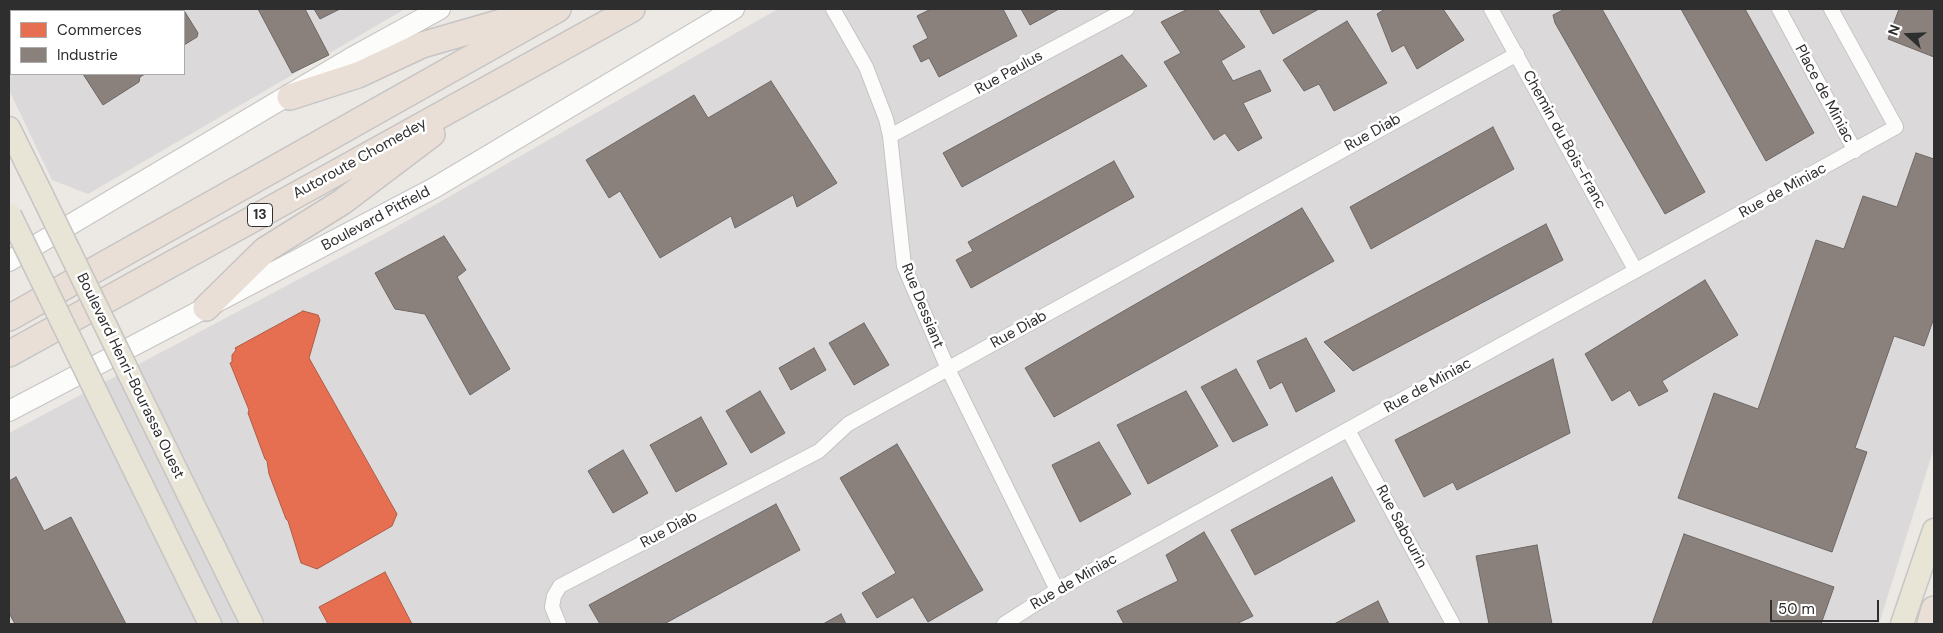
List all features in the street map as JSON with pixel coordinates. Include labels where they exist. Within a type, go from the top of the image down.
[{"type":"highway","points":[[290,96],[358,75],[422,45],[548,9]]},
{"type":"highway","name":"13","points":[[9,318],[558,9]]},
{"type":"highway","name":"Autoroute Chomedey","points":[[9,354],[632,9]]},
{"type":"highway","points":[[206,308],[265,250],[342,202],[511,76]]},
{"type":"highway","points":[[1930,624],[1934,609]]},
{"type":"main road","points":[[9,261],[290,96],[351,58],[440,9]]},
{"type":"main road","name":"Boulevard Pitfield","points":[[9,411],[434,188],[734,9]]},
{"type":"main road","name":"Boulevard Henri-Bourassa Ouest","points":[[9,128],[252,624]]},
{"type":"main road","points":[[9,214],[210,624]]},
{"type":"main road","points":[[1902,624],[1934,530]]},
{"type":"street","name":"Rue Dessiant","points":[[833,9],[874,87],[890,136],[904,266],[948,369],[1057,590]]},
{"type":"street","name":"Rue Paulus","points":[[890,136],[1127,9]]},
{"type":"street","name":"Chemin du Bois-Franc","points":[[1491,9],[1636,271]]},
{"type":"street","name":"Place de Miniac","points":[[1779,9],[1854,151],[1896,127],[1832,9]]},
{"type":"street","name":"Rue Diab","points":[[559,624],[552,607],[554,596],[560,586],[819,451],[848,424],[1516,54]]},
{"type":"street","name":"Rue de Miniac","points":[[1004,624],[1057,590],[1854,151]]},
{"type":"street","name":"Rue Sabourin","points":[[1348,430],[1453,624]]},
{"type":"shaded area","points":[[9,9],[405,9],[88,194],[52,180],[9,90]]},
{"type":"shaded area","points":[[778,9],[1934,9],[1934,448],[1879,624],[9,624],[9,433],[382,235]]},
{"type":"building: Commerces","points":[[303,311],[318,315],[320,320],[309,358],[397,514],[392,526],[317,569],[301,563],[288,521],[269,474],[267,461],[248,413],[249,410],[230,363],[232,362],[232,355],[236,350],[235,348]]},
{"type":"building: Commerces","points":[[385,572],[412,624],[328,624],[319,607]]},
{"type":"building: Industrie","points":[[54,9],[154,10],[55,10]]},
{"type":"building: Industrie","points":[[258,9],[305,9],[329,55],[292,73]]},
{"type":"building: Industrie","points":[[314,9],[340,9],[320,19]]},
{"type":"building: Industrie","points":[[931,9],[1003,9],[1017,36],[939,77],[929,58],[921,62],[913,46],[928,38],[917,16]]},
{"type":"building: Industrie","points":[[1021,9],[1059,9],[1030,25]]},
{"type":"building: Industrie","points":[[1188,9],[1217,9],[1245,47],[1221,61],[1233,81],[1260,70],[1271,91],[1243,103],[1262,138],[1238,151],[1225,133],[1214,140],[1164,62],[1181,53],[1161,22]]},
{"type":"building: Industrie","points":[[1265,9],[1319,9],[1273,34],[1260,11]]},
{"type":"building: Industrie","points":[[1385,9],[1443,9],[1464,40],[1417,69],[1404,45],[1392,52],[1377,14]]},
{"type":"building: Industrie","points":[[1565,9],[1602,9],[1705,192],[1665,214],[1555,23],[1553,15]]},
{"type":"building: Industrie","points":[[1681,9],[1745,9],[1814,133],[1766,161]]},
{"type":"building: Industrie","points":[[1899,9],[1934,9],[1934,57],[1888,39]]},
{"type":"building: Industrie","points":[[185,12],[198,33],[197,37],[185,44]]},
{"type":"building: Industrie","points":[[1347,21],[1387,83],[1334,111],[1319,84],[1304,91],[1283,60]]},
{"type":"building: Industrie","points":[[1122,55],[1147,86],[962,187],[943,153]]},
{"type":"building: Industrie","points":[[84,75],[143,75],[140,77],[139,82],[103,105]]},
{"type":"building: Industrie","points":[[771,81],[837,183],[797,207],[793,195],[735,228],[731,216],[660,258],[620,191],[609,198],[586,160],[694,95],[708,118]]},
{"type":"building: Industrie","points":[[1493,127],[1514,169],[1371,249],[1350,207]]},
{"type":"building: Industrie","points":[[1916,153],[1934,159],[1934,318],[1924,346],[1894,336],[1855,448],[1867,452],[1832,552],[1678,498],[1714,393],[1758,409],[1816,240],[1844,249],[1863,196],[1897,207]]},
{"type":"building: Industrie","points":[[1114,161],[1134,197],[971,288],[956,260],[973,251],[968,242]]},
{"type":"building: Industrie","points":[[1302,208],[1334,261],[1054,417],[1025,368]]},
{"type":"building: Industrie","points":[[1546,224],[1563,260],[1353,371],[1324,342]]},
{"type":"building: Industrie","points":[[444,236],[466,270],[457,277],[510,369],[470,395],[425,314],[395,309],[375,273]]},
{"type":"building: Industrie","points":[[1705,280],[1738,335],[1662,381],[1668,391],[1639,406],[1630,390],[1612,401],[1585,354]]},
{"type":"building: Industrie","points":[[864,323],[889,365],[854,385],[829,343]]},
{"type":"building: Industrie","points":[[1306,338],[1335,391],[1296,412],[1282,382],[1270,389],[1257,361]]},
{"type":"building: Industrie","points":[[814,348],[826,370],[791,390],[779,368]]},
{"type":"building: Industrie","points":[[1553,359],[1570,433],[1457,490],[1453,482],[1424,497],[1395,440]]},
{"type":"building: Industrie","points":[[1236,369],[1268,425],[1233,442],[1201,387]]},
{"type":"building: Industrie","points":[[760,391],[785,433],[751,453],[726,411]]},
{"type":"building: Industrie","points":[[1186,391],[1218,446],[1148,484],[1117,425]]},
{"type":"building: Industrie","points":[[701,417],[727,464],[676,492],[650,445]]},
{"type":"building: Industrie","points":[[1099,442],[1131,494],[1080,522],[1052,465]]},
{"type":"building: Industrie","points":[[897,444],[983,590],[928,622],[913,597],[877,618],[862,593],[896,573],[840,478]]},
{"type":"building: Industrie","points":[[623,450],[648,493],[613,513],[588,471]]},
{"type":"building: Industrie","points":[[16,477],[44,531],[71,517],[126,624],[15,624],[9,613],[9,481]]},
{"type":"building: Industrie","points":[[1332,477],[1355,521],[1255,575],[1231,530]]},
{"type":"building: Industrie","points":[[776,504],[800,550],[664,624],[600,624],[589,605]]},
{"type":"building: Industrie","points":[[1204,532],[1253,616],[1236,624],[1124,624],[1117,611],[1178,581],[1166,555]]},
{"type":"building: Industrie","points":[[1684,534],[1834,587],[1821,624],[1652,624]]},
{"type":"building: Industrie","points":[[1537,545],[1552,624],[1489,624],[1476,556]]},
{"type":"building: Industrie","points":[[1378,601],[1389,624],[1334,624]]},
{"type":"building: Industrie","points":[[841,614],[846,624],[823,624]]}]
